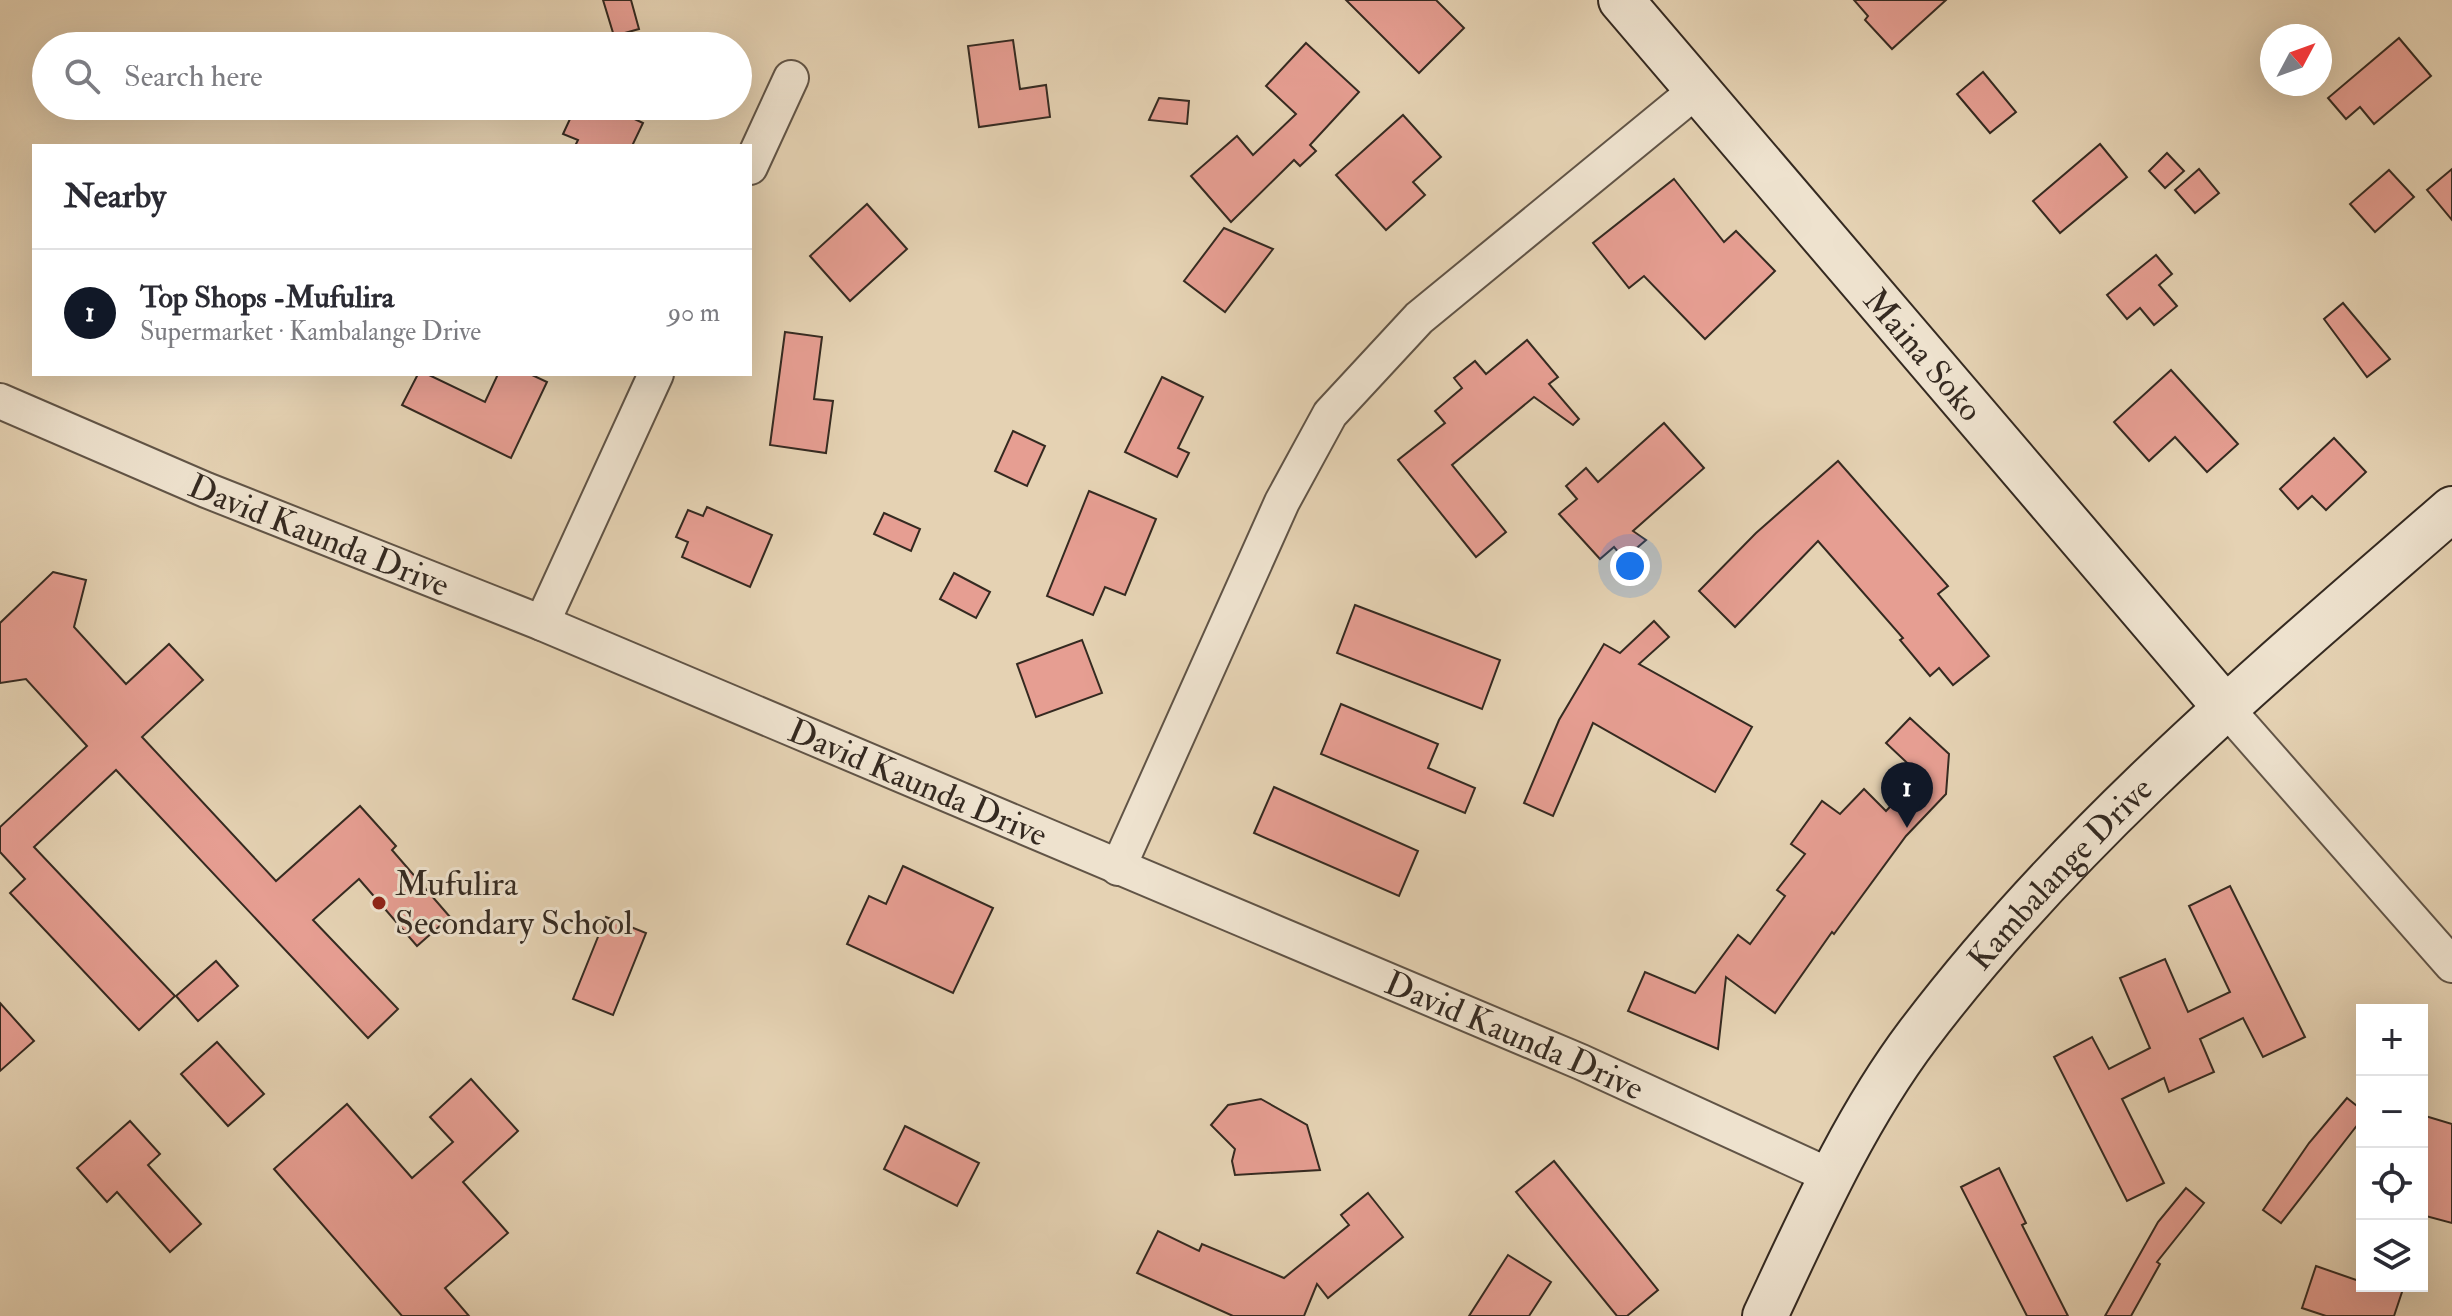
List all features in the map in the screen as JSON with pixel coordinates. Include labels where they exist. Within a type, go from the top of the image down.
[{"type":"street","name":"Maina Soko","points":[[1621,0],[2225,707]]},
{"type":"street","points":[[752,163],[791,78]]},
{"type":"street","points":[[1118,868],[1282,502],[1330,414],[1419,318],[1698,89]]},
{"type":"street","points":[[542,623],[655,376]]},
{"type":"street","name":"David Kaunda Drive","points":[[0,401],[206,490],[542,623],[1581,1062],[1830,1176]]},
{"type":"street","name":"Kambalange Drive","points":[[1765,1316],[1830,1176],[1917,1036],[2018,916],[2225,707],[2452,509]]},
{"type":"street","points":[[2225,707],[2452,965]]},
{"type":"building","points":[[603,0],[631,0],[639,29],[613,32]]},
{"type":"building","points":[[1346,0],[1436,0],[1464,28],[1419,73]]},
{"type":"building","points":[[1854,0],[1946,0],[1892,49],[1865,20],[1868,16]]},
{"type":"building","points":[[2399,38],[2431,76],[2374,124],[2360,107],[2346,119],[2328,98]]},
{"type":"building","points":[[1013,40],[1020,89],[1046,85],[1050,117],[979,127],[968,46]]},
{"type":"building","points":[[1306,43],[1359,92],[1310,145],[1316,151],[1300,166],[1294,160],[1231,222],[1191,176],[1237,136],[1253,155],[1296,114],[1266,86]]},
{"type":"building","points":[[1983,72],[2016,112],[1990,133],[1957,94]]},
{"type":"building","points":[[1159,98],[1189,101],[1187,124],[1149,120]]},
{"type":"building","points":[[1403,115],[1441,157],[1413,182],[1425,195],[1386,230],[1336,175]]},
{"type":"building","points":[[570,120],[637,120],[643,123],[633,144],[576,144],[578,140],[563,134]]},
{"type":"building","points":[[2100,144],[2127,177],[2060,233],[2033,201]]},
{"type":"building","points":[[2167,153],[2184,171],[2165,188],[2149,171]]},
{"type":"building","points":[[2199,169],[2219,193],[2195,213],[2175,190]]},
{"type":"building","points":[[2452,169],[2452,220],[2427,190]]},
{"type":"building","points":[[2389,170],[2414,197],[2375,232],[2350,204]]},
{"type":"building","points":[[1674,179],[1724,242],[1736,231],[1775,271],[1705,339],[1644,276],[1629,288],[1593,243]]},
{"type":"building","points":[[867,204],[907,249],[850,301],[810,256]]},
{"type":"building","points":[[1224,228],[1273,249],[1225,312],[1184,281]]},
{"type":"building","points":[[2156,255],[2172,274],[2159,285],[2177,306],[2154,325],[2140,308],[2127,319],[2107,295]]},
{"type":"building","points":[[2343,303],[2390,359],[2367,377],[2324,319]]},
{"type":"building","points":[[785,332],[822,337],[814,399],[833,401],[826,453],[770,445]]},
{"type":"building","points":[[1527,340],[1558,377],[1549,384],[1579,419],[1573,425],[1534,397],[1452,465],[1506,532],[1476,557],[1398,460],[1445,423],[1435,411],[1462,388],[1454,378],[1475,361],[1486,374]]},
{"type":"building","points":[[2171,370],[2238,444],[2207,472],[2175,437],[2149,461],[2114,422]]},
{"type":"building","points":[[417,376],[431,376],[485,402],[497,376],[534,376],[547,382],[511,458],[402,405]]},
{"type":"building","points":[[1162,377],[1203,397],[1178,448],[1189,453],[1177,477],[1125,452]]},
{"type":"building","points":[[1664,423],[1704,468],[1633,531],[1646,540],[1624,559],[1614,547],[1600,559],[1559,514],[1577,499],[1566,486],[1586,468],[1598,482]]},
{"type":"building","points":[[1013,431],[1045,446],[1027,486],[995,471]]},
{"type":"building","points":[[2334,438],[2366,472],[2326,510],[2312,496],[2298,509],[2280,489]]},
{"type":"building","points":[[1838,461],[1948,586],[1938,594],[1989,656],[1953,685],[1939,668],[1930,676],[1900,640],[1903,638],[1818,541],[1735,627],[1699,591],[1756,533]]},
{"type":"building","points":[[1089,491],[1156,519],[1125,595],[1105,587],[1093,615],[1047,596]]},
{"type":"building","points":[[707,507],[772,535],[750,587],[682,557],[688,542],[676,537],[688,510],[703,516]]},
{"type":"building","points":[[884,513],[920,529],[911,551],[874,534]]},
{"type":"building","points":[[53,572],[86,580],[74,627],[126,684],[169,644],[203,680],[142,737],[276,881],[360,806],[396,846],[392,850],[450,917],[417,946],[359,879],[313,920],[398,1009],[368,1038],[116,770],[34,847],[175,996],[139,1030],[10,893],[25,879],[0,852],[0,827],[87,746],[26,679],[0,683],[0,623]]},
{"type":"building","points":[[954,573],[990,592],[976,618],[940,599]]},
{"type":"building","points":[[1355,605],[1500,660],[1482,709],[1337,653]]},
{"type":"building","points":[[1654,621],[1669,637],[1639,664],[1752,727],[1715,792],[1593,723],[1553,816],[1524,803],[1559,720],[1604,644],[1620,653]]},
{"type":"building","points":[[1082,640],[1102,693],[1036,717],[1017,664]]},
{"type":"building","points":[[1341,704],[1438,744],[1428,768],[1475,788],[1465,813],[1321,754]]},
{"type":"building","points":[[1910,718],[1949,754],[1946,794],[1906,836],[1775,1013],[1726,977],[1718,1049],[1628,1011],[1645,972],[1695,993],[1738,935],[1750,944],[1785,896],[1777,890],[1805,854],[1791,844],[1822,801],[1840,814],[1864,789],[1886,811],[1920,775],[1886,743]]},
{"type":"building","points":[[1274,787],[1418,851],[1399,896],[1254,833]]},
{"type":"building","points":[[903,866],[993,908],[953,993],[847,944],[869,896],[886,904]]},
{"type":"building","points":[[2230,886],[2305,1037],[2263,1057],[2243,1018],[2200,1039],[2214,1072],[2169,1092],[2164,1078],[2122,1099],[2164,1183],[2127,1201],[2054,1057],[2092,1037],[2109,1069],[2150,1048],[2120,978],[2165,959],[2188,1012],[2230,992],[2189,906]]},
{"type":"building","points":[[606,917],[646,933],[613,1015],[573,999]]},
{"type":"building","points":[[216,961],[238,986],[198,1021],[176,996]]},
{"type":"building","points":[[0,1003],[34,1041],[0,1071]]},
{"type":"building","points":[[217,1042],[264,1094],[228,1126],[181,1074]]},
{"type":"building","points":[[471,1079],[518,1131],[463,1182],[508,1233],[445,1288],[469,1316],[402,1316],[274,1169],[347,1104],[412,1178],[453,1142],[430,1117]]},
{"type":"building","points":[[2347,1098],[2356,1105],[2356,1127],[2281,1223],[2263,1210],[2309,1143]]},
{"type":"building","points":[[1261,1099],[1307,1125],[1320,1170],[1235,1175],[1232,1161],[1235,1149],[1211,1125],[1228,1105]]},
{"type":"building","points":[[2428,1117],[2452,1124],[2452,1223],[2428,1217]]},
{"type":"building","points":[[130,1121],[160,1154],[148,1165],[201,1224],[170,1252],[117,1192],[107,1202],[77,1168]]},
{"type":"building","points":[[905,1126],[979,1163],[957,1206],[884,1169]]},
{"type":"building","points":[[1554,1161],[1658,1290],[1627,1316],[1617,1316],[1516,1192]]},
{"type":"building","points":[[1999,1168],[2026,1223],[2022,1225],[2068,1316],[2027,1316],[1961,1187]]},
{"type":"building","points":[[2186,1188],[2204,1203],[2157,1262],[2160,1264],[2131,1316],[2105,1316],[2158,1222]]},
{"type":"building","points":[[1368,1193],[1403,1237],[1328,1298],[1317,1284],[1304,1316],[1233,1316],[1137,1273],[1158,1231],[1199,1251],[1202,1244],[1284,1278],[1349,1225],[1341,1215]]},
{"type":"building","points":[[1508,1255],[1551,1282],[1529,1316],[1469,1316]]},
{"type":"building","points":[[2316,1266],[2356,1280],[2356,1292],[2402,1292],[2394,1316],[2326,1316],[2302,1308]]},
{"type":"place","name":"Top Shops -Mufulira","points":[[1907,828]]},
{"type":"place","name":"Mufulira Secondary School","points":[[379,903]]}]
